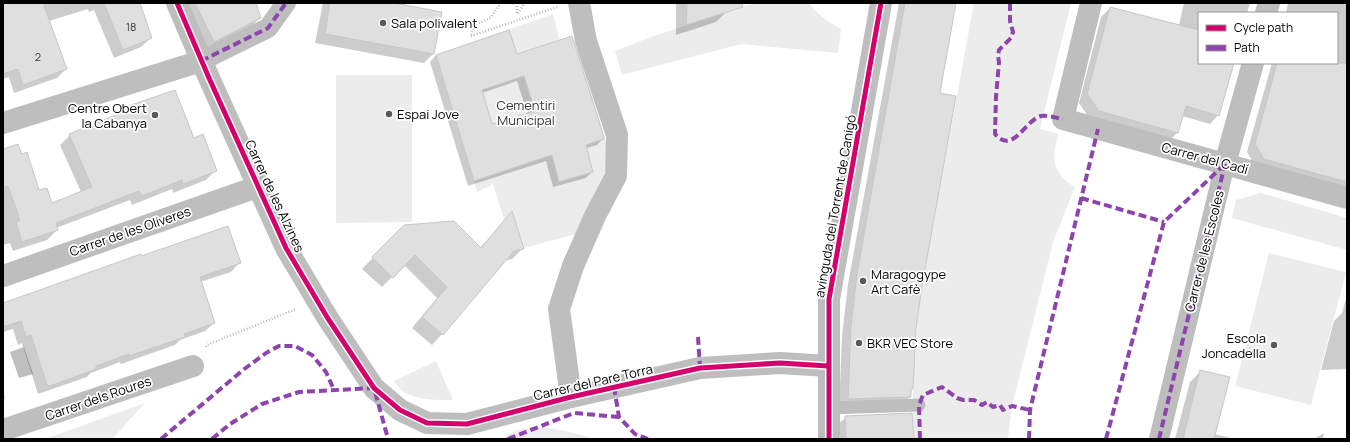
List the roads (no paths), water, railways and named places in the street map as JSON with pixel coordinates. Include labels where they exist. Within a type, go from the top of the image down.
[{"type":"street","name":"Carrer de les Alzines","points":[[177,3],[257,187],[286,248],[317,300],[374,388]]},
{"type":"street","points":[[3,123],[201,61],[268,28],[286,3]]},
{"type":"street","name":"avinguda del Torrent de Canigó","points":[[829,439],[829,299],[881,3]]},
{"type":"street","name":"Carrer del Cadí","points":[[1091,3],[1063,119],[1347,198]]},
{"type":"street","points":[[569,5],[586,41],[617,135],[616,176],[595,216],[573,266],[560,309],[571,397]]},
{"type":"street","name":"Carrer de les Escoles","points":[[1159,439],[1225,164],[1253,64]]},
{"type":"street","name":"Carrer de les Oliveres","points":[[3,276],[257,187]]},
{"type":"street","name":"Carrer del Pare Torra","points":[[374,388],[400,410],[427,423],[467,424],[571,397],[700,368],[780,363],[828,366]]},
{"type":"street","name":"Carrer dels Roures","points":[[3,430],[193,366]]},
{"type":"lane","points":[[828,408],[919,405]]},
{"type":"place","name":"Sala polivalent","points":[[383,23]]},
{"type":"place","name":"Espai Jove","points":[[389,114]]},
{"type":"place","name":"Centre Obert la Cabanya","points":[[155,115]]},
{"type":"place","name":"Maragogype Art Cafè","points":[[863,281]]},
{"type":"place","name":"BKR VEC Store","points":[[859,343]]},
{"type":"place","name":"Escola Joncadella","points":[[1274,345]]},
{"type":"park label","name":"Cementiri Municipal","points":[[526,112]]}]
